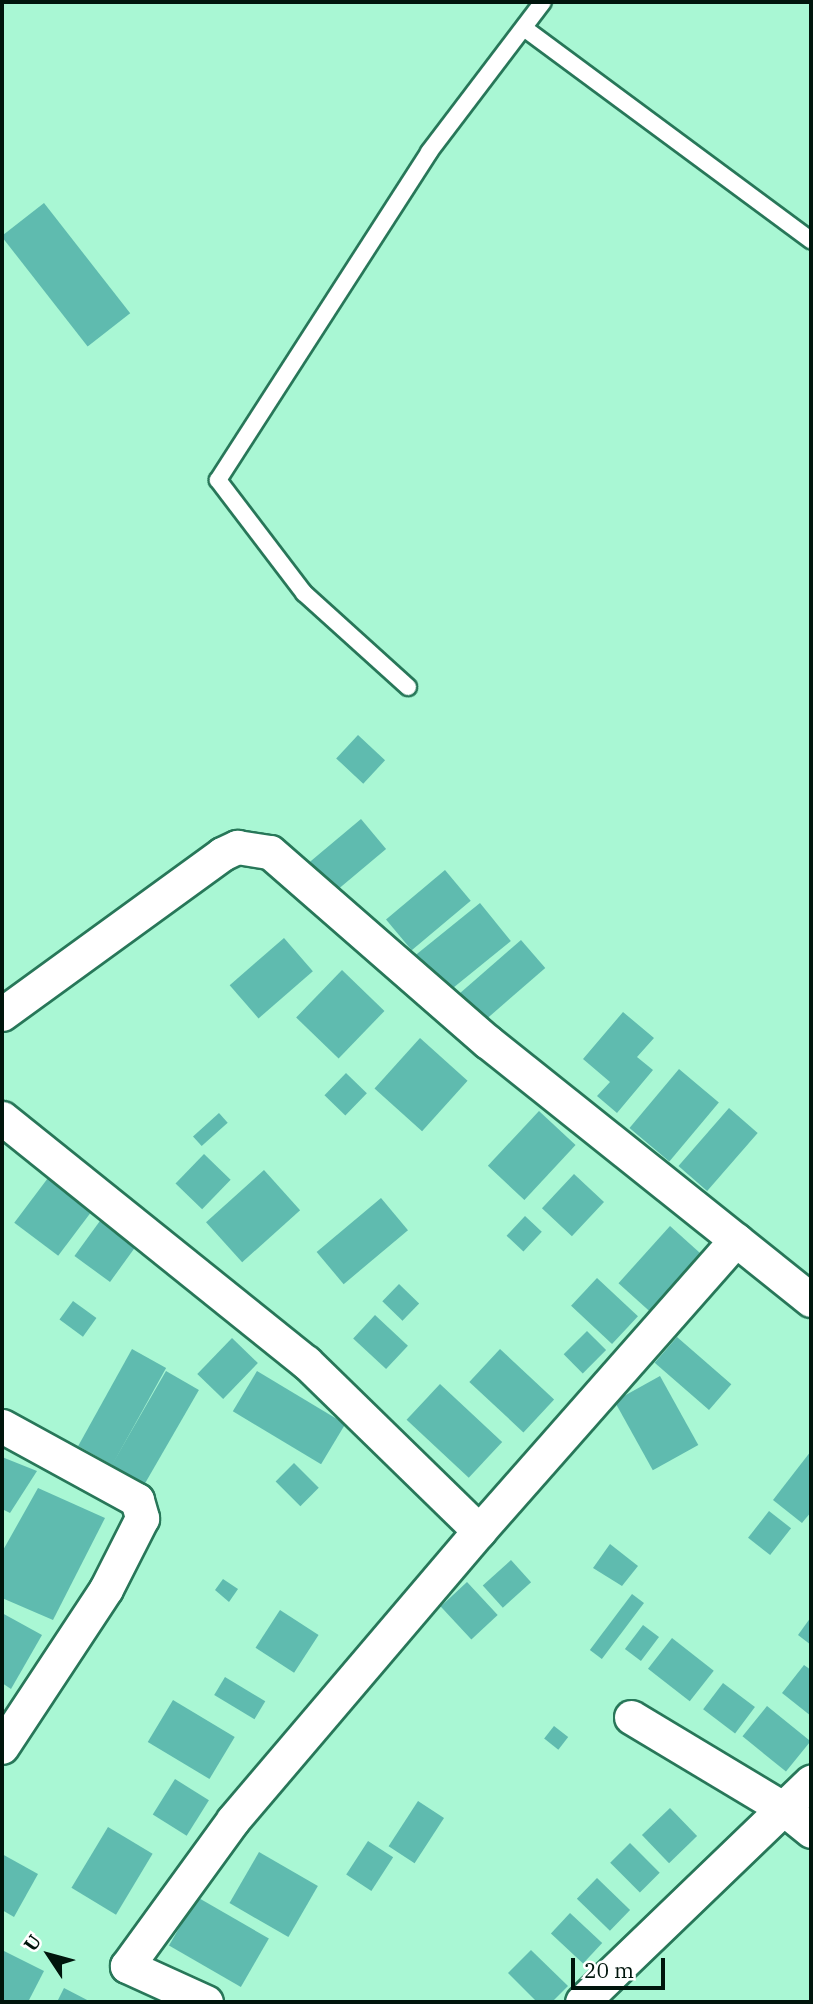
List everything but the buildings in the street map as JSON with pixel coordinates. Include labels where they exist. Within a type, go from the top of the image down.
[{"type":"street","points":[[2,1014],[222,854],[237,847],[270,852],[488,1042],[811,1300]]},
{"type":"street","points":[[2,1118],[306,1362],[479,1531]]},
{"type":"street","points":[[206,2002],[127,1966],[233,1820],[479,1531],[736,1240]]},
{"type":"street","points":[[2,1426],[137,1500],[142,1518],[106,1589],[2,1747]]},
{"type":"street","points":[[631,1717],[785,1809],[811,1831]]},
{"type":"street","points":[[582,2002],[811,1783]]},
{"type":"lane","points":[[408,687],[304,593],[218,480],[429,152],[543,2]]},
{"type":"lane","points":[[524,28],[811,240]]}]
